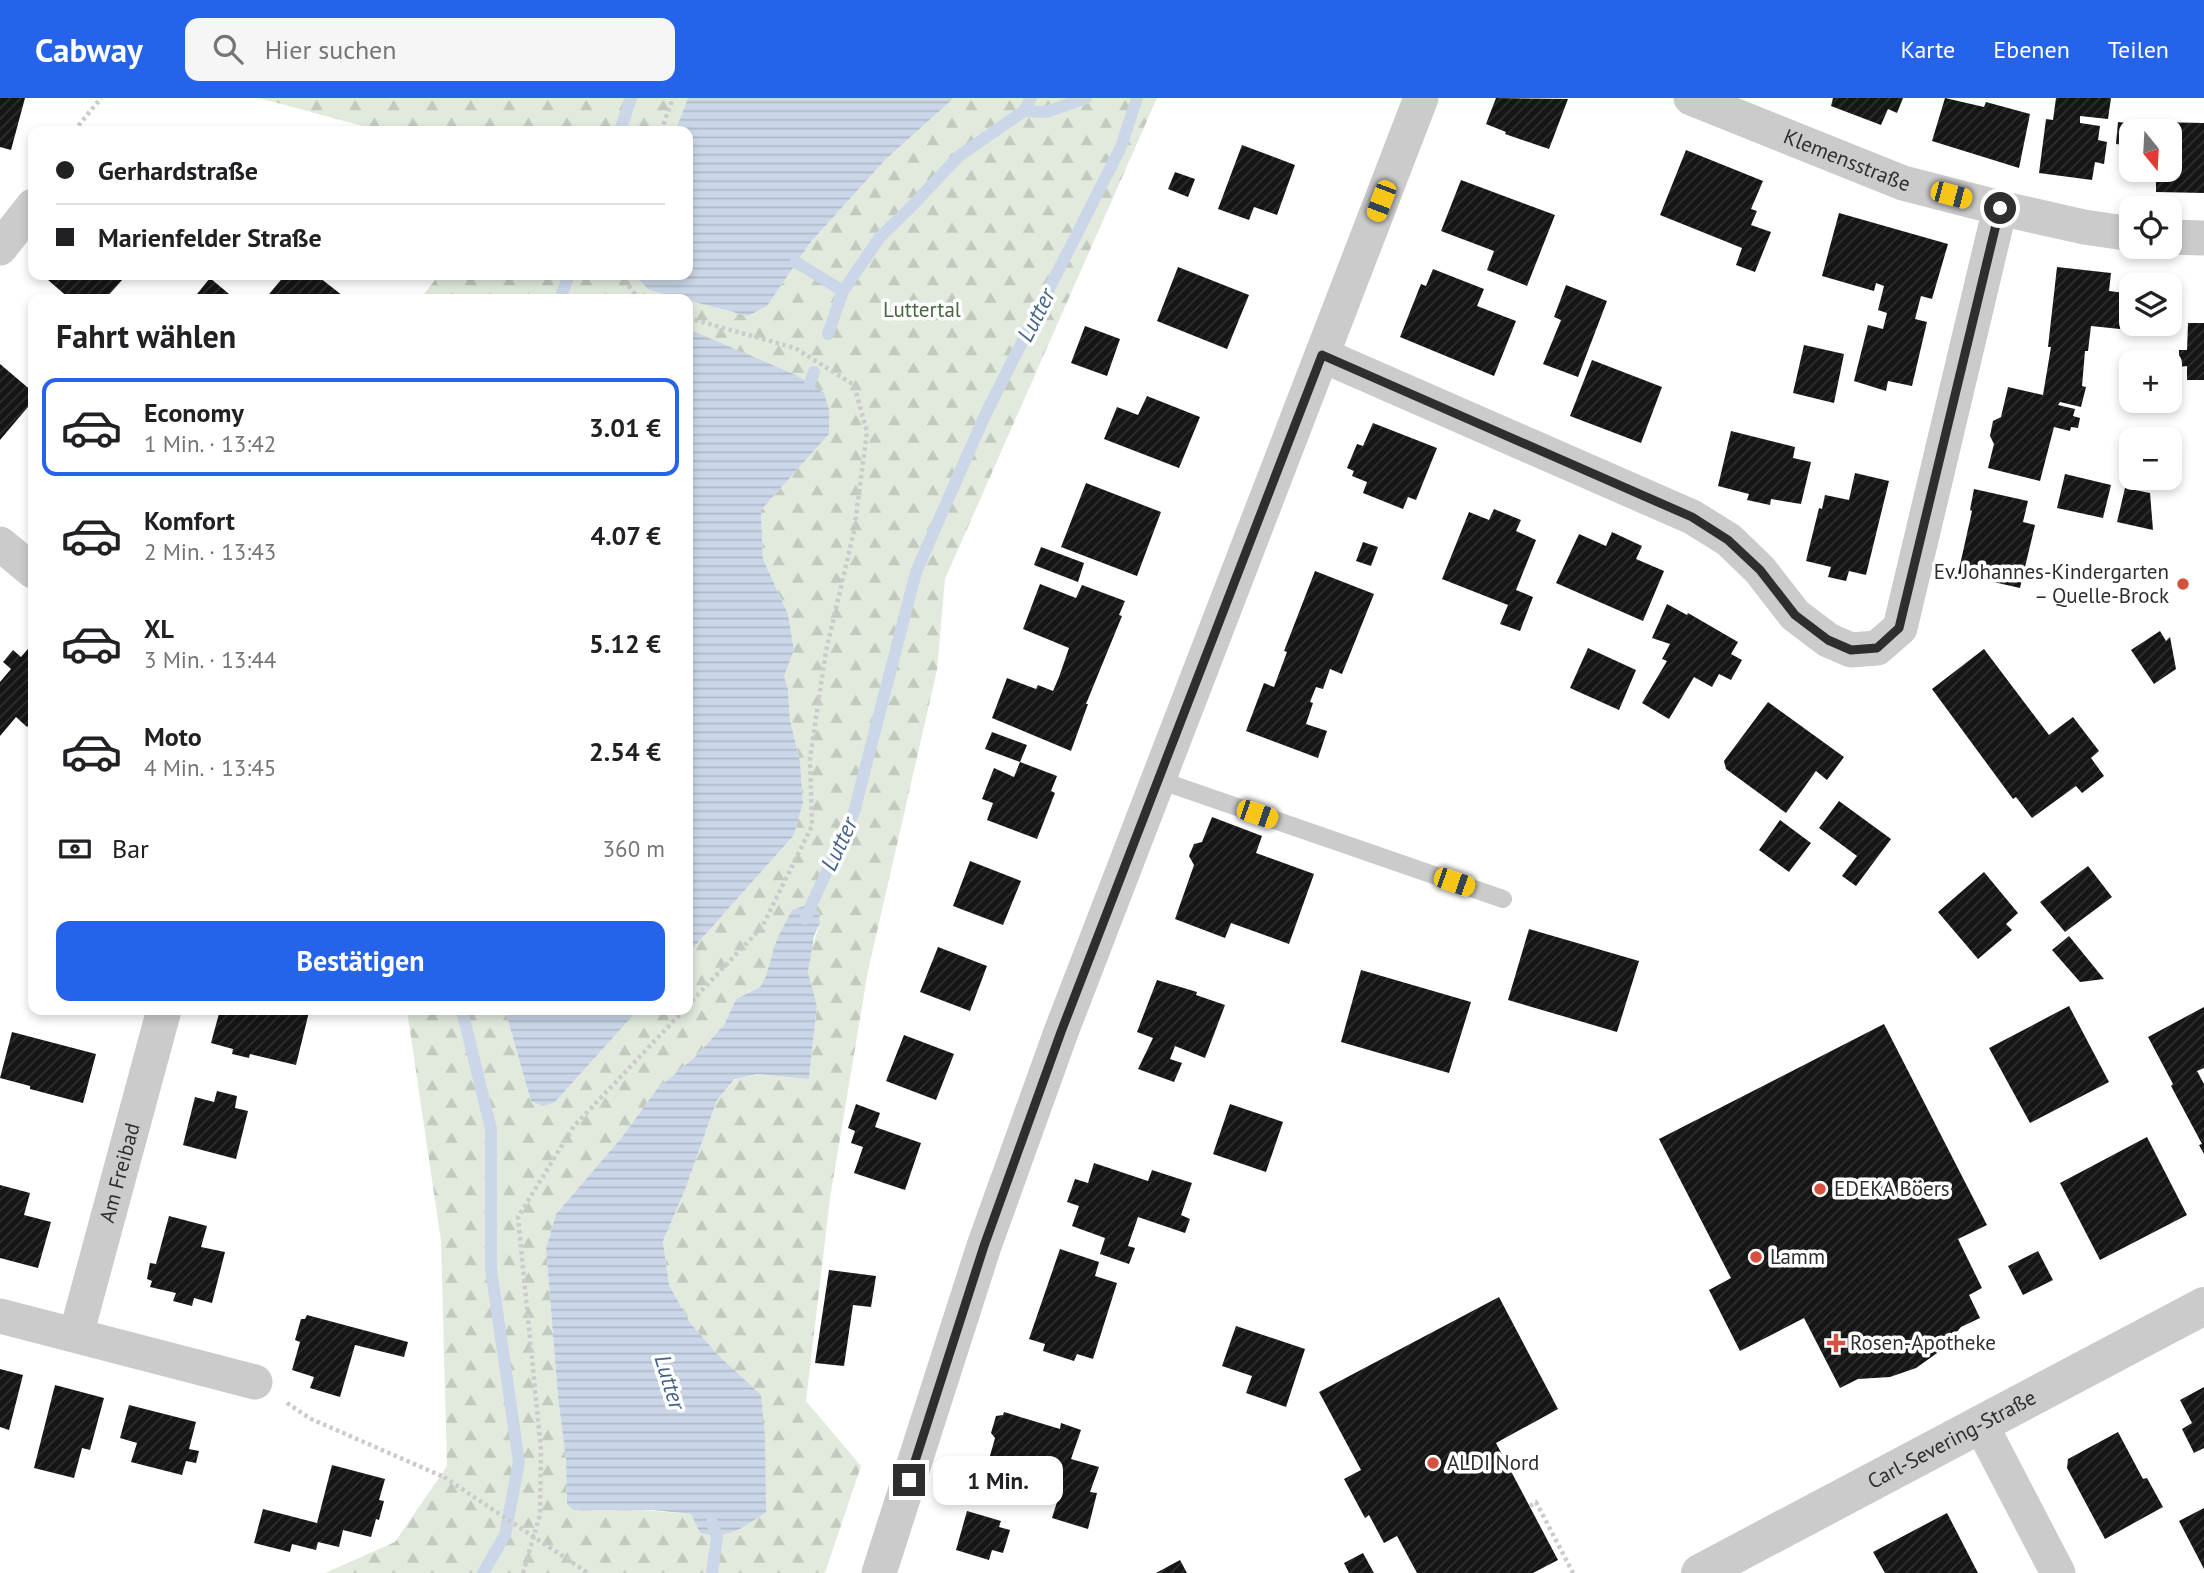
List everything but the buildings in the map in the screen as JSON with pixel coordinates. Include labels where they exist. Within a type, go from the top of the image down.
[{"type":"street","points":[[879,1573],[984,1246],[1061,1032],[1421,98]]},
{"type":"street","name":"Klemensstraße","points":[[1691,98],[1903,183],[2000,208],[2119,232]]},
{"type":"street","points":[[1322,355],[1692,517],[1728,540],[1760,570],[1795,615],[1828,640],[1851,650],[1877,648],[1899,628],[2000,208]]},
{"type":"street","points":[[0,248],[28,212]]},
{"type":"street","points":[[2182,237],[2204,238]]},
{"type":"street","points":[[0,544],[28,567]]},
{"type":"street","name":"Am Freibad","points":[[76,1335],[163,1015]]},
{"type":"street","name":"Carl-Severing-Straße","points":[[1700,1573],[2204,1306]]},
{"type":"street","points":[[0,1316],[255,1382]]},
{"type":"street","points":[[1980,1423],[2058,1573]]},
{"type":"lane","points":[[1158,780],[1503,899]]},
{"type":"path","points":[[78,126],[101,98]]},
{"type":"path","points":[[663,126],[673,98]]},
{"type":"path","points":[[624,280],[635,294]]},
{"type":"path","points":[[693,319],[796,348],[854,385],[867,432],[854,531],[826,651],[810,758],[812,826],[762,927],[693,1000]]},
{"type":"path","points":[[523,1573],[540,1515],[541,1450],[518,1217],[574,1126],[679,1015]]},
{"type":"path","points":[[255,1382],[311,1419],[444,1477],[588,1573]]},
{"type":"path","points":[[1530,1506],[1536,1502],[1573,1573]]},
{"type":"path","points":[[1548,1541],[1555,1537]]},
{"type":"green space","points":[[259,98],[688,98],[677,126],[363,126]]},
{"type":"green space","name":"Luttertal","points":[[954,98],[1157,98],[945,579],[937,670],[868,971],[830,1198],[806,1401],[861,1466],[825,1573],[325,1573],[395,1542],[447,1466],[441,1241],[408,1015],[506,1015],[531,1101],[555,1102],[633,1015],[693,1015],[693,948],[794,835],[803,803],[800,761],[790,720],[788,689],[783,676],[794,650],[788,614],[763,559],[761,510],[829,434],[693,331],[693,301],[748,316],[767,306],[810,243],[885,160]],"holes":[[[820,923],[810,953],[808,972],[817,1006],[809,1079],[757,1074],[736,1079],[717,1100],[685,1190],[663,1241],[669,1285],[690,1323],[719,1356],[700,1533],[691,1514],[567,1504],[566,1461],[546,1248],[556,1214],[622,1137],[657,1089],[696,1056],[724,1025],[736,999],[760,987],[766,976]]]},
{"type":"green space","points":[[435,280],[639,280],[649,290],[665,294],[424,294]]},
{"type":"water","points":[[688,98],[954,98],[885,160],[810,243],[767,306],[748,316],[693,302],[693,294],[664,294],[649,290],[639,280],[693,280],[693,126],[677,126]]},
{"type":"water","points":[[693,331],[796,375],[824,393],[829,409],[829,434],[761,510],[763,559],[788,614],[794,650],[784,676],[788,689],[790,720],[800,761],[803,803],[794,835],[693,948]]},
{"type":"water","points":[[810,904],[819,912],[820,923],[814,936],[808,972],[817,1006],[809,1079],[757,1074],[735,1079],[717,1100],[685,1190],[663,1241],[669,1285],[690,1323],[719,1356],[761,1395],[765,1437],[766,1512],[735,1531],[710,1534],[700,1533],[691,1514],[652,1510],[573,1510],[567,1504],[566,1461],[546,1248],[556,1214],[622,1137],[657,1089],[696,1056],[724,1025],[736,999],[760,987],[777,939],[792,910]]},
{"type":"water","points":[[506,1015],[633,1015],[555,1102],[543,1106],[531,1101]]},
{"type":"waterway","name":"Lutter","points":[[622,126],[631,98]]},
{"type":"waterway","points":[[1024,111],[1031,98]]},
{"type":"waterway","points":[[828,334],[843,291],[880,237],[959,156],[1024,111],[1046,112],[1086,98]]},
{"type":"waterway","name":"Lutter","points":[[805,919],[854,812],[916,572],[986,413],[1121,147],[1137,98]]},
{"type":"waterway","points":[[796,262],[843,291]]},
{"type":"waterway","name":"Lutter","points":[[562,294],[567,280]]},
{"type":"waterway","points":[[810,383],[814,372]]},
{"type":"waterway","name":"Lutter","points":[[463,1015],[491,1129],[491,1269],[519,1462],[505,1535],[483,1573]]},
{"type":"waterway","name":"Lutter","points":[[712,1522],[717,1537],[712,1573]]},
{"type":"place","name":"Ev. Johannes-Kindergarten – Quelle-Brock","points":[[2183,584]]},
{"type":"place","name":"EDEKA Böers","points":[[1820,1189]]},
{"type":"place","name":"Lamm","points":[[1756,1257]]},
{"type":"place","name":"Rosen-Apotheke","points":[[1836,1343]]},
{"type":"place","name":"ALDI Nord","points":[[1433,1463]]},
{"type":"route","points":[[909,1480],[984,1246],[1061,1032],[1322,355],[1692,517],[1728,540],[1760,570],[1795,615],[1828,640],[1851,650],[1877,648],[1899,628],[2000,208]]}]
